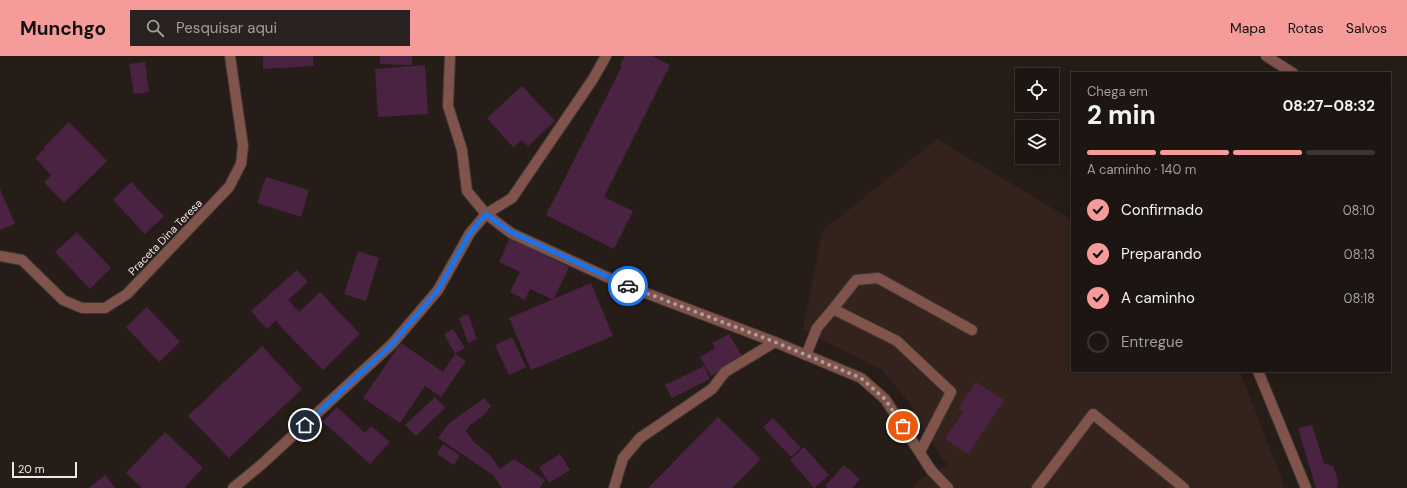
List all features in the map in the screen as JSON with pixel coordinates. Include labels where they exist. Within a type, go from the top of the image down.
[{"type":"street","name":"Praceta Dina Teresa","points":[[0,256],[22,260],[63,300],[82,308],[105,308],[127,294],[229,187],[241,164],[243,146],[230,56]]},
{"type":"street","points":[[450,56],[448,106],[462,150],[467,191],[486,214],[511,232],[622,284],[775,342],[861,378],[885,399],[931,470],[948,488]]},
{"type":"street","points":[[233,488],[261,465],[392,344],[438,290],[470,233],[486,214],[512,198],[593,79],[606,56]]},
{"type":"street","points":[[1266,56],[1290,72]]},
{"type":"street","points":[[806,355],[817,328],[856,280],[878,278],[972,330]]},
{"type":"street","points":[[833,309],[897,340],[951,392],[920,452]]},
{"type":"street","points":[[614,488],[623,458],[640,438],[712,389],[725,372],[775,342]]},
{"type":"street","points":[[1258,372],[1306,488]]},
{"type":"street","points":[[1037,488],[1093,414],[1184,488]]},
{"type":"shaded area","points":[[937,139],[1071,219],[1071,372],[1240,372],[1285,488],[913,488],[919,480],[947,465],[910,404],[882,370],[803,330],[822,231]]},
{"type":"building","points":[[263,56],[313,56],[314,66],[263,69]]},
{"type":"building","points":[[380,56],[412,56],[412,65],[380,64]]},
{"type":"building","points":[[625,56],[652,56],[670,65],[604,197],[633,211],[614,249],[546,215],[622,66],[620,65]]},
{"type":"building","points":[[145,62],[149,92],[134,94],[129,64]]},
{"type":"building","points":[[425,65],[428,114],[378,117],[375,69]]},
{"type":"building","points":[[522,86],[555,121],[528,146],[522,140],[513,147],[487,118]]},
{"type":"building","points":[[69,122],[107,161],[64,203],[44,182],[51,175],[35,158]]},
{"type":"building","points":[[266,177],[309,190],[301,217],[257,203]]},
{"type":"building","points":[[131,182],[164,216],[145,234],[113,200]]},
{"type":"building","points":[[0,189],[15,224],[0,230]]},
{"type":"building","points":[[77,232],[111,268],[90,289],[55,252]]},
{"type":"building","points":[[510,238],[569,267],[553,300],[530,289],[525,300],[510,292],[520,272],[499,262]]},
{"type":"building","points":[[358,251],[379,258],[366,301],[344,294]]},
{"type":"building","points":[[297,270],[308,282],[288,300],[299,312],[320,292],[360,334],[323,370],[276,320],[267,329],[251,311]]},
{"type":"building","points":[[591,283],[613,336],[531,370],[509,318]]},
{"type":"building","points":[[147,307],[180,342],[159,362],[126,327]]},
{"type":"building","points":[[468,314],[477,339],[468,343],[459,318]]},
{"type":"building","points":[[453,329],[465,348],[455,354],[444,334]]},
{"type":"building","points":[[729,334],[743,358],[711,376],[700,357],[715,348],[712,343]]},
{"type":"building","points":[[512,337],[526,367],[509,375],[495,345]]},
{"type":"building","points":[[401,343],[443,372],[455,354],[466,361],[441,397],[425,386],[400,423],[363,398]]},
{"type":"building","points":[[262,346],[302,389],[229,458],[188,416]]},
{"type":"building","points":[[704,366],[710,379],[672,398],[665,385]]},
{"type":"building","points":[[976,382],[1004,400],[968,454],[945,439],[963,412],[958,409]]},
{"type":"building","points":[[435,397],[445,408],[416,436],[405,425]]},
{"type":"building","points":[[484,398],[491,406],[484,415],[469,426],[466,431],[474,442],[490,455],[500,469],[514,459],[545,480],[540,488],[502,488],[493,475],[438,438],[448,424]]},
{"type":"building","points":[[337,407],[365,433],[371,426],[390,442],[370,464],[323,422]]},
{"type":"building","points":[[718,417],[761,459],[732,488],[648,488]]},
{"type":"building","points":[[773,418],[801,448],[791,457],[763,427]]},
{"type":"building","points":[[1312,425],[1324,463],[1333,466],[1338,480],[1337,488],[1316,488],[1298,428]]},
{"type":"building","points":[[165,432],[203,468],[184,488],[142,488],[126,473]]},
{"type":"building","points":[[443,444],[460,455],[454,465],[437,454]]},
{"type":"building","points":[[804,447],[829,475],[814,488],[790,460]]},
{"type":"building","points":[[560,454],[570,470],[549,483],[539,467]]},
{"type":"building","points":[[844,465],[860,479],[852,488],[827,488],[825,486]]},
{"type":"building","points":[[105,475],[115,488],[89,488]]},
{"type":"way so far","points":[[628,286],[775,342],[861,378],[885,399],[903,426]]},
{"type":"route","points":[[305,425],[392,344],[438,290],[470,233],[486,214],[511,232],[628,286]]}]
